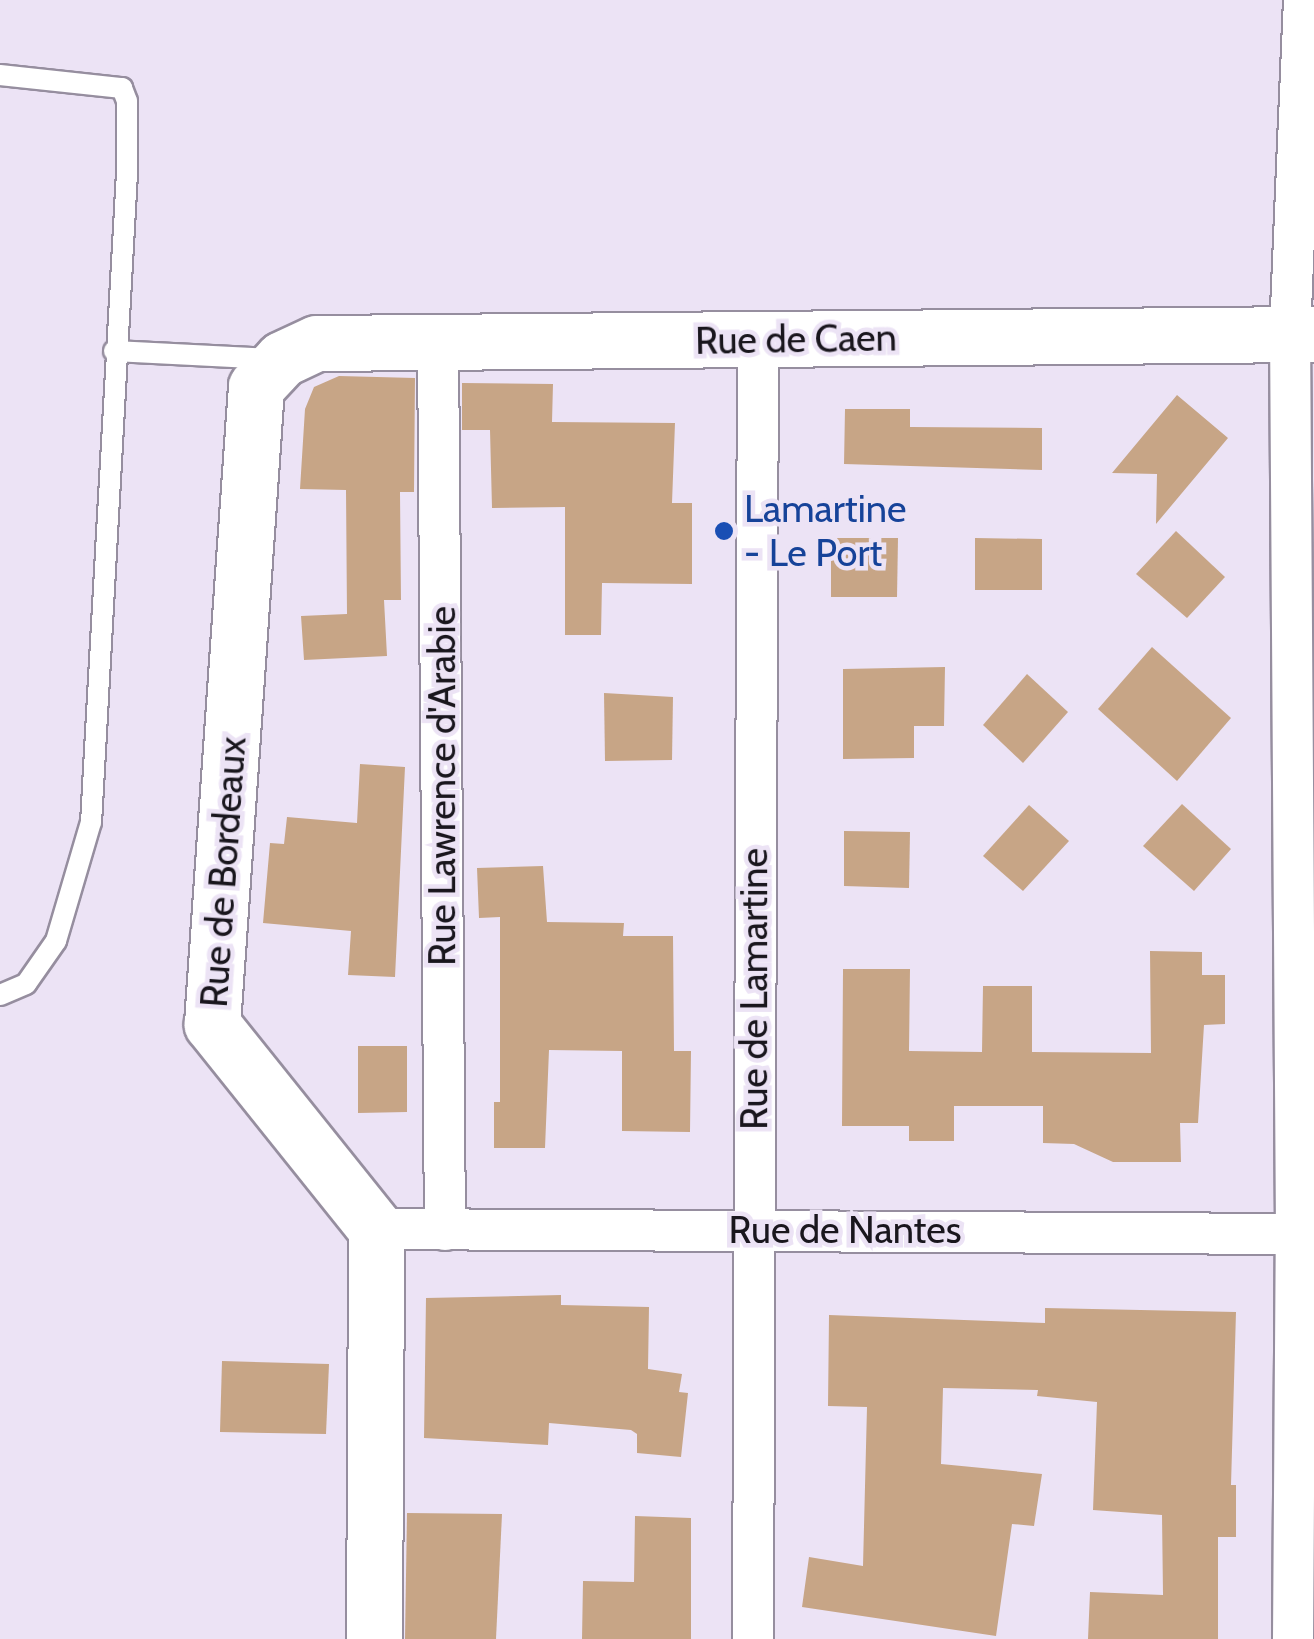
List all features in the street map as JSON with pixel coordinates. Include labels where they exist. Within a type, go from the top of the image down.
[{"type":"street","points":[[1293,1639],[1304,1572],[1304,0]]},
{"type":"street","name":"Rue de Caen","points":[[282,359],[317,343],[1302,334]]},
{"type":"street","name":"Rue de Lamartine","points":[[753,1639],[758,339]]},
{"type":"street","name":"Rue Lawrence d'Arabie","points":[[438,342],[446,1230]]},
{"type":"street","name":"Rue de Bordeaux","points":[[282,359],[256,387],[212,1024],[376,1230]]},
{"type":"street","points":[[374,1639],[376,1230]]},
{"type":"street","name":"Rue de Nantes","points":[[376,1230],[1305,1233]]},
{"type":"lane","points":[[0,74],[122,88],[127,101],[127,173],[114,351],[91,822],[56,941],[26,984],[0,995]]},
{"type":"lane","points":[[114,351],[282,359]]},
{"type":"building","points":[[339,376],[415,378],[414,492],[400,492],[401,600],[384,600],[387,656],[304,660],[301,616],[347,614],[346,490],[300,489],[305,409],[314,387]]},
{"type":"building","points":[[462,383],[553,384],[552,422],[675,423],[672,503],[692,503],[692,584],[602,583],[601,635],[565,635],[565,507],[492,508],[490,430],[462,430]]},
{"type":"building","points":[[1177,395],[1228,438],[1156,524],[1157,474],[1112,473]]},
{"type":"building","points":[[845,409],[910,409],[910,427],[1042,428],[1042,470],[844,464]]},
{"type":"building","points":[[1176,531],[1225,577],[1187,618],[1136,574]]},
{"type":"building","points":[[831,538],[898,538],[897,597],[831,597]]},
{"type":"building","points":[[975,538],[1042,539],[1042,590],[975,590]]},
{"type":"building","points":[[1152,647],[1231,718],[1177,781],[1098,709]]},
{"type":"building","points":[[945,667],[944,726],[914,726],[914,758],[843,759],[843,669]]},
{"type":"building","points":[[1027,674],[1068,712],[1023,763],[983,725]]},
{"type":"building","points":[[604,693],[673,697],[672,760],[605,761]]},
{"type":"building","points":[[360,764],[405,767],[395,977],[348,975],[351,931],[263,923],[270,843],[284,844],[287,817],[357,823]]},
{"type":"building","points":[[1182,804],[1231,849],[1194,891],[1143,846]]},
{"type":"building","points":[[1029,805],[1069,841],[1023,891],[983,856]]},
{"type":"building","points":[[844,831],[910,832],[909,888],[844,886]]},
{"type":"building","points":[[543,866],[547,922],[624,923],[623,936],[673,936],[674,1051],[691,1051],[690,1132],[622,1131],[622,1051],[549,1050],[545,1148],[494,1148],[494,1102],[500,1102],[500,917],[479,918],[477,868]]},
{"type":"building","points":[[1150,951],[1202,952],[1202,975],[1225,975],[1225,1024],[1204,1025],[1198,1123],[1180,1123],[1181,1162],[1113,1162],[1074,1144],[1043,1143],[1043,1106],[954,1106],[954,1141],[909,1141],[909,1126],[842,1126],[843,969],[910,969],[909,1051],[982,1052],[983,986],[1032,986],[1032,1052],[1151,1053]]},
{"type":"building","points":[[358,1046],[407,1046],[407,1112],[358,1113]]},
{"type":"building","points":[[561,1295],[561,1305],[649,1307],[648,1369],[682,1374],[679,1392],[688,1393],[681,1457],[637,1453],[637,1434],[631,1430],[549,1423],[548,1445],[424,1438],[426,1298]]},
{"type":"building","points":[[1045,1308],[1236,1312],[1231,1485],[1236,1485],[1236,1537],[1218,1537],[1218,1639],[1088,1639],[1090,1592],[1163,1595],[1162,1515],[1093,1510],[1097,1402],[1037,1396],[1038,1390],[943,1388],[941,1464],[1042,1474],[1034,1526],[1012,1524],[996,1636],[802,1607],[809,1557],[863,1566],[867,1407],[828,1406],[829,1315],[1045,1323]]},
{"type":"building","points":[[222,1361],[329,1364],[326,1434],[220,1432]]},
{"type":"building","points":[[407,1513],[502,1514],[496,1639],[405,1639]]},
{"type":"building","points":[[635,1516],[691,1518],[691,1639],[582,1639],[583,1581],[634,1582]]},
{"type":"place","name":"Lamartine - Le Port","points":[[724,531]]}]
